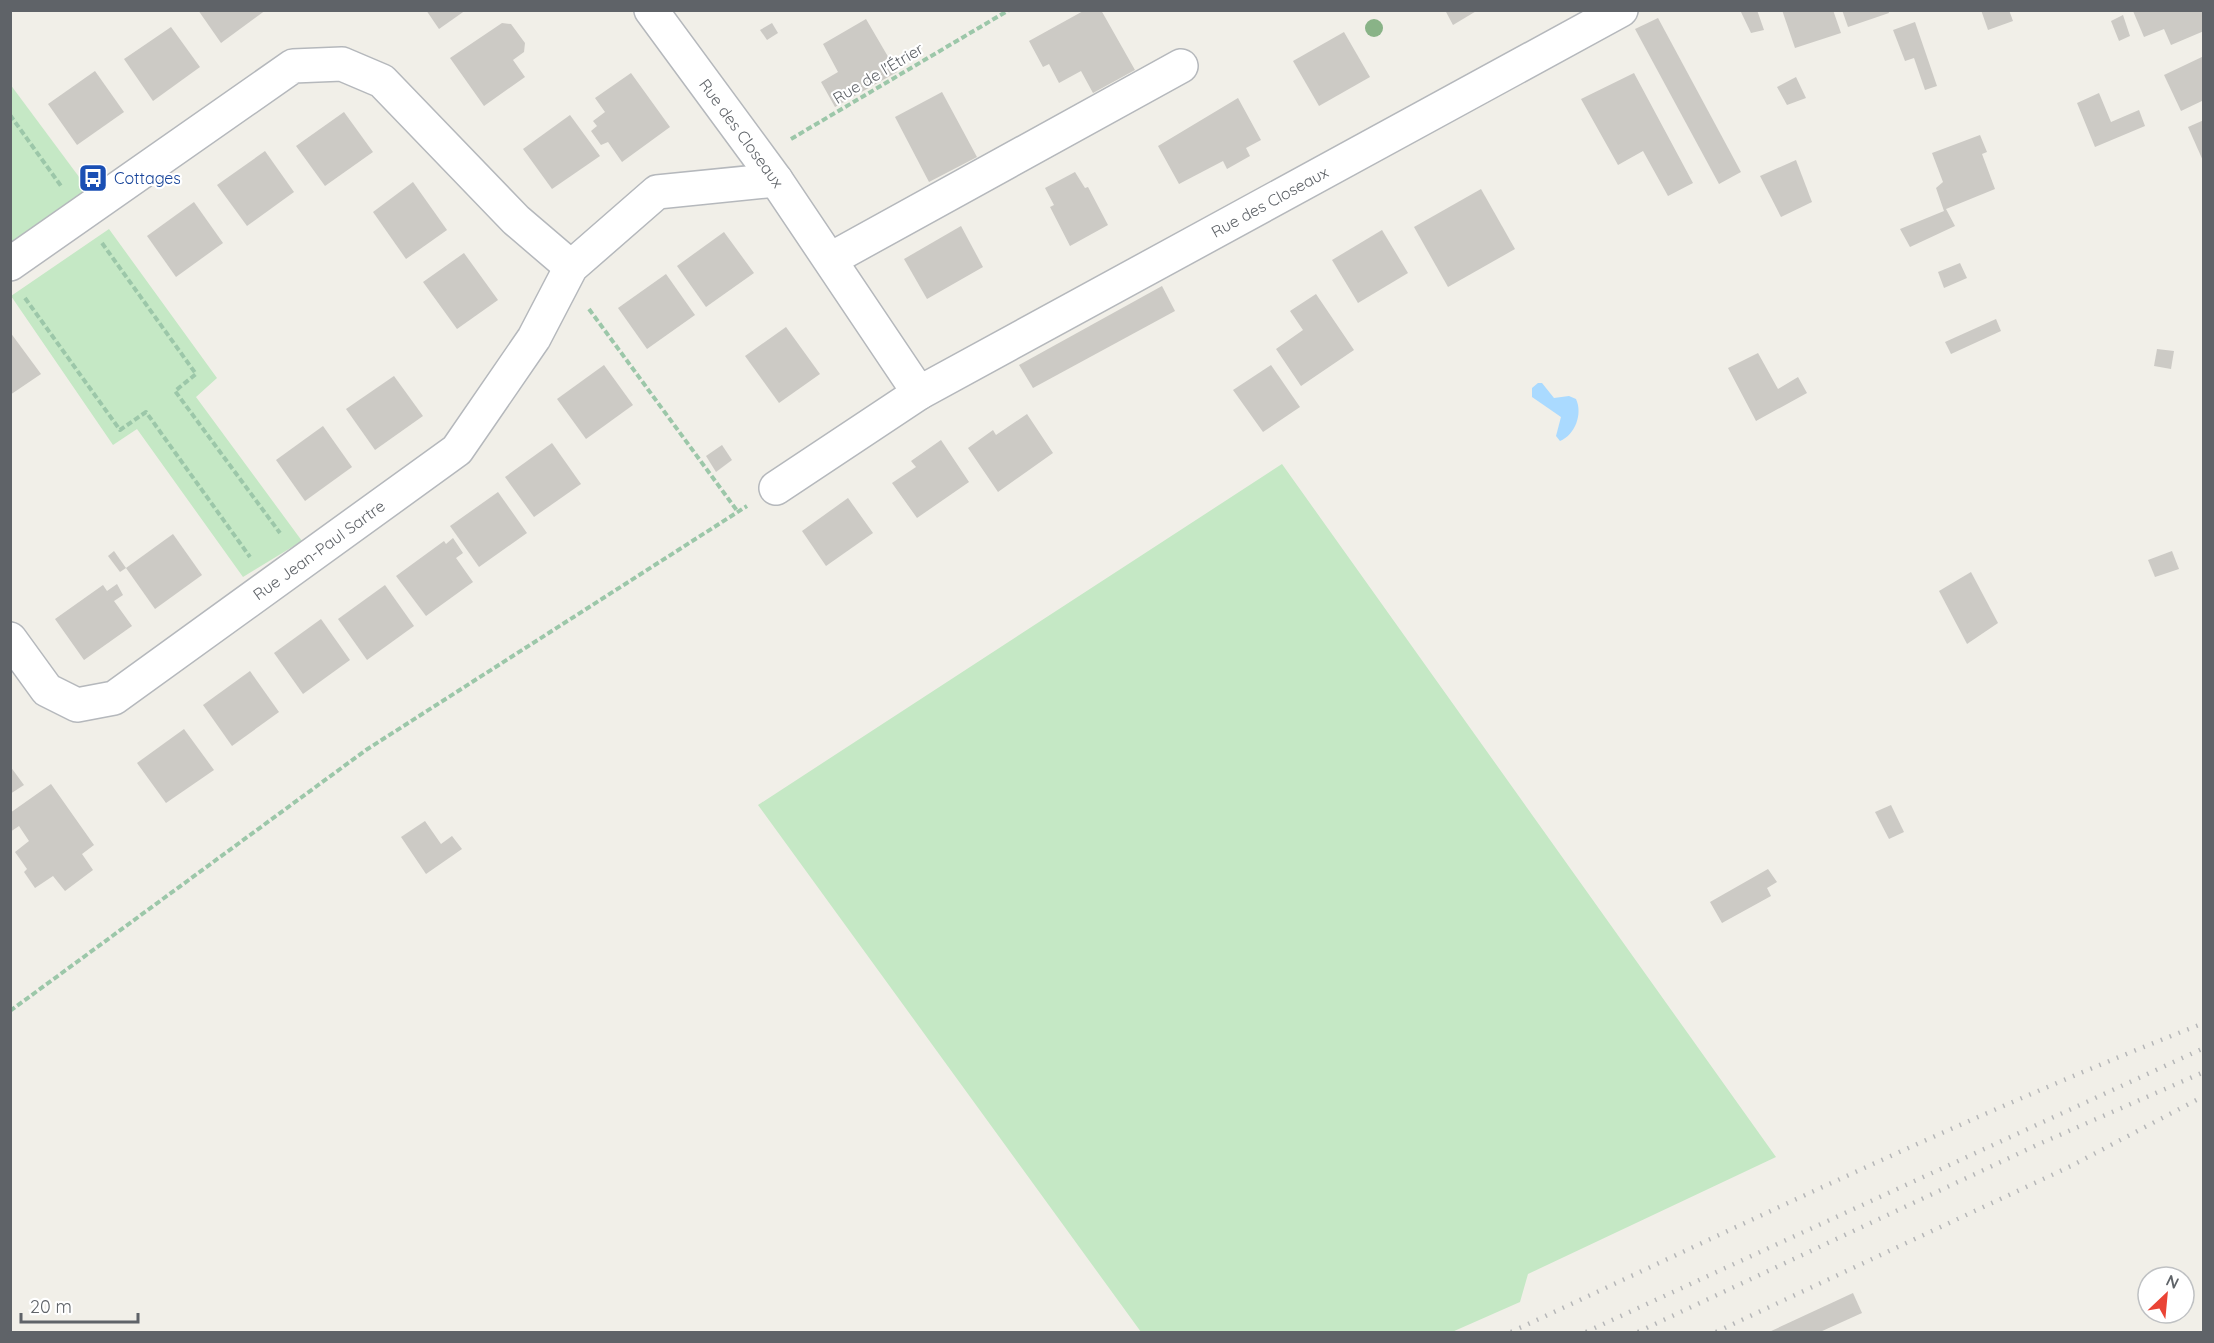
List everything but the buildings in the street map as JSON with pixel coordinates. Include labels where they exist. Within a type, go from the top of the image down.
[{"type":"street","name":"Rue des Closeaux","points":[[651,10],[831,259],[919,393]]},
{"type":"street","name":"Rue des Closeaux","points":[[776,488],[919,393],[1621,10]]},
{"type":"street","points":[[10,264],[293,66],[342,64],[382,81],[516,220],[571,267]]},
{"type":"street","points":[[831,259],[1181,66]]},
{"type":"street","name":"Rue Jean-Paul Sartre","points":[[10,639],[47,690],[78,705],[114,698],[457,450],[534,338],[571,267],[657,192],[768,169]]},
{"type":"path","name":"Rue de l'Étrier","points":[[768,169],[1009,10]]},
{"type":"path","points":[[10,115],[196,374],[175,391],[302,562]]},
{"type":"path","points":[[571,267],[585,303],[738,512]]},
{"type":"path","points":[[24,297],[120,430],[146,412],[271,585]]},
{"type":"path","points":[[10,1011],[366,750],[776,488]]},
{"type":"green space","points":[[10,84],[88,189],[11,245],[10,245]]},
{"type":"green space","points":[[109,229],[217,378],[196,397],[302,541],[243,577],[137,429],[113,445],[11,296]]},
{"type":"green space","points":[[1282,464],[1776,1157],[1528,1274],[1520,1302],[1452,1332],[1141,1332],[758,805]]},
{"type":"water","points":[[1542,383],[1554,398],[1569,396],[1576,399],[1579,411],[1574,429],[1560,441],[1556,436],[1561,417],[1532,397],[1532,388]]},
{"type":"railway","points":[[1511,1332],[1941,1133],[2204,1023]]},
{"type":"railway","points":[[1586,1332],[2204,1048]]},
{"type":"railway","points":[[1638,1332],[2039,1144],[2204,1072]]},
{"type":"railway","points":[[1716,1332],[2071,1166],[2204,1096]]},
{"type":"place","name":"Cottages","points":[[93,178]]}]
